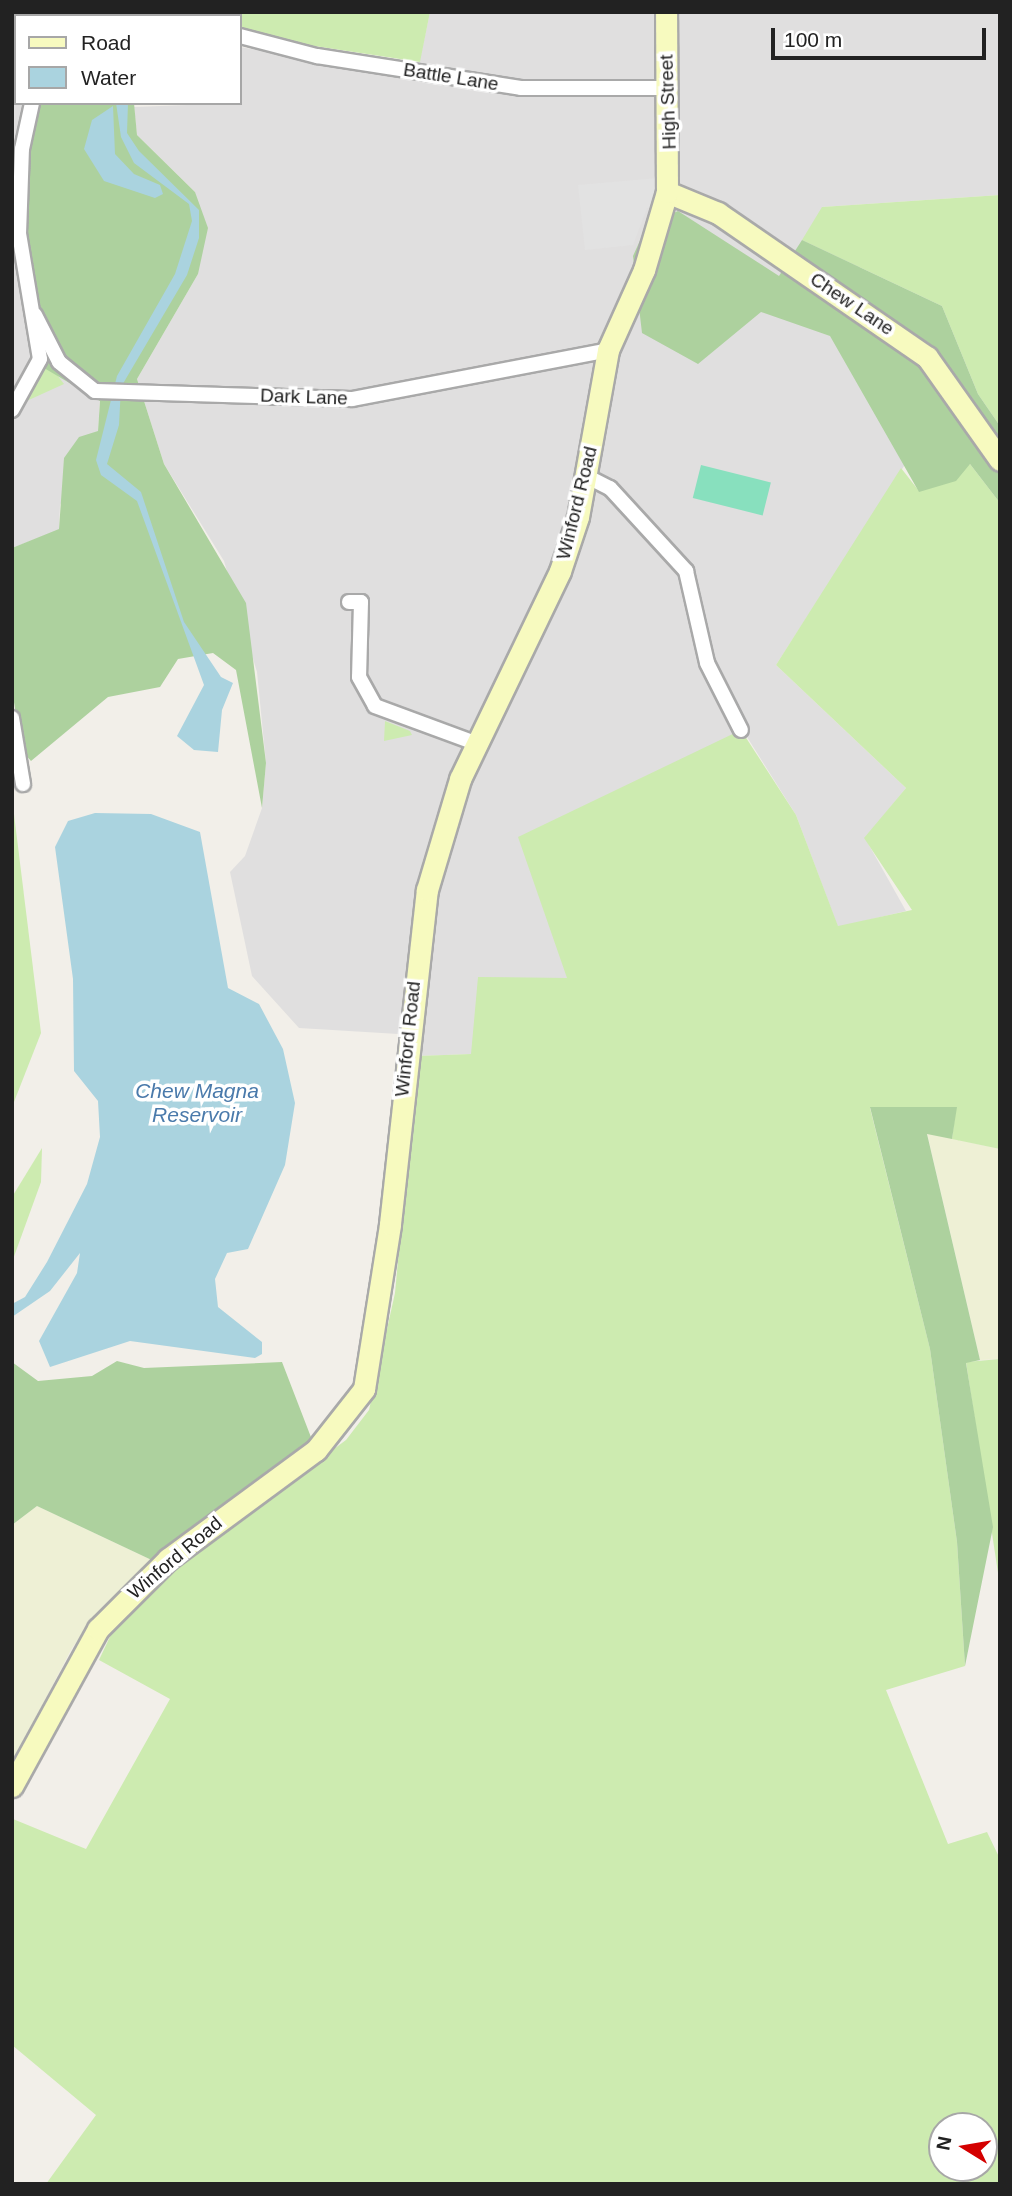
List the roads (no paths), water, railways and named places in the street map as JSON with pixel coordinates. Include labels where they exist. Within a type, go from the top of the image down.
[{"type":"main road","name":"High Street","points":[[666,12],[667,192]]},
{"type":"main road","name":"Winford Road","points":[[12,1786],[106,1621],[168,1559],[316,1450],[364,1389],[390,1224],[428,890],[475,743],[548,601],[586,476],[608,350],[644,270],[667,192]]},
{"type":"main road","name":"Chew Lane","points":[[667,192],[718,214],[927,357],[1000,460]]},
{"type":"street","name":"Battle Lane","points":[[242,37],[317,56],[521,88],[666,88]]},
{"type":"street","points":[[12,410],[40,359],[36,315],[19,234],[22,149],[32,105]]},
{"type":"street","name":"Dark Lane","points":[[36,315],[59,362],[95,391],[352,400],[608,350]]},
{"type":"street","points":[[586,476],[610,488],[686,571],[707,663],[741,730]]},
{"type":"street","points":[[361,602],[359,677],[375,706],[475,743]]},
{"type":"street","points":[[12,718],[23,784]]},
{"type":"water","points":[[116,105],[128,105],[127,133],[139,151],[199,210],[199,238],[187,275],[121,387],[119,425],[107,464],[141,492],[184,622],[221,677],[233,683],[222,710],[218,752],[194,750],[177,736],[204,685],[137,501],[101,475],[96,460],[117,376],[175,274],[192,221],[189,204],[134,163],[121,137]]},
{"type":"water","points":[[113,106],[115,154],[134,174],[160,185],[163,194],[155,198],[104,181],[84,149],[92,120]]},
{"type":"water","name":"Chew Magna Reservoir","points":[[95,813],[151,814],[200,832],[228,988],[259,1004],[283,1049],[295,1103],[285,1165],[248,1249],[227,1253],[215,1279],[218,1307],[262,1342],[262,1354],[255,1358],[130,1341],[50,1367],[39,1341],[77,1273],[80,1253],[50,1291],[12,1317],[12,1304],[25,1297],[47,1262],[87,1184],[100,1137],[98,1101],[74,1071],[73,979],[55,847],[68,821]]}]
